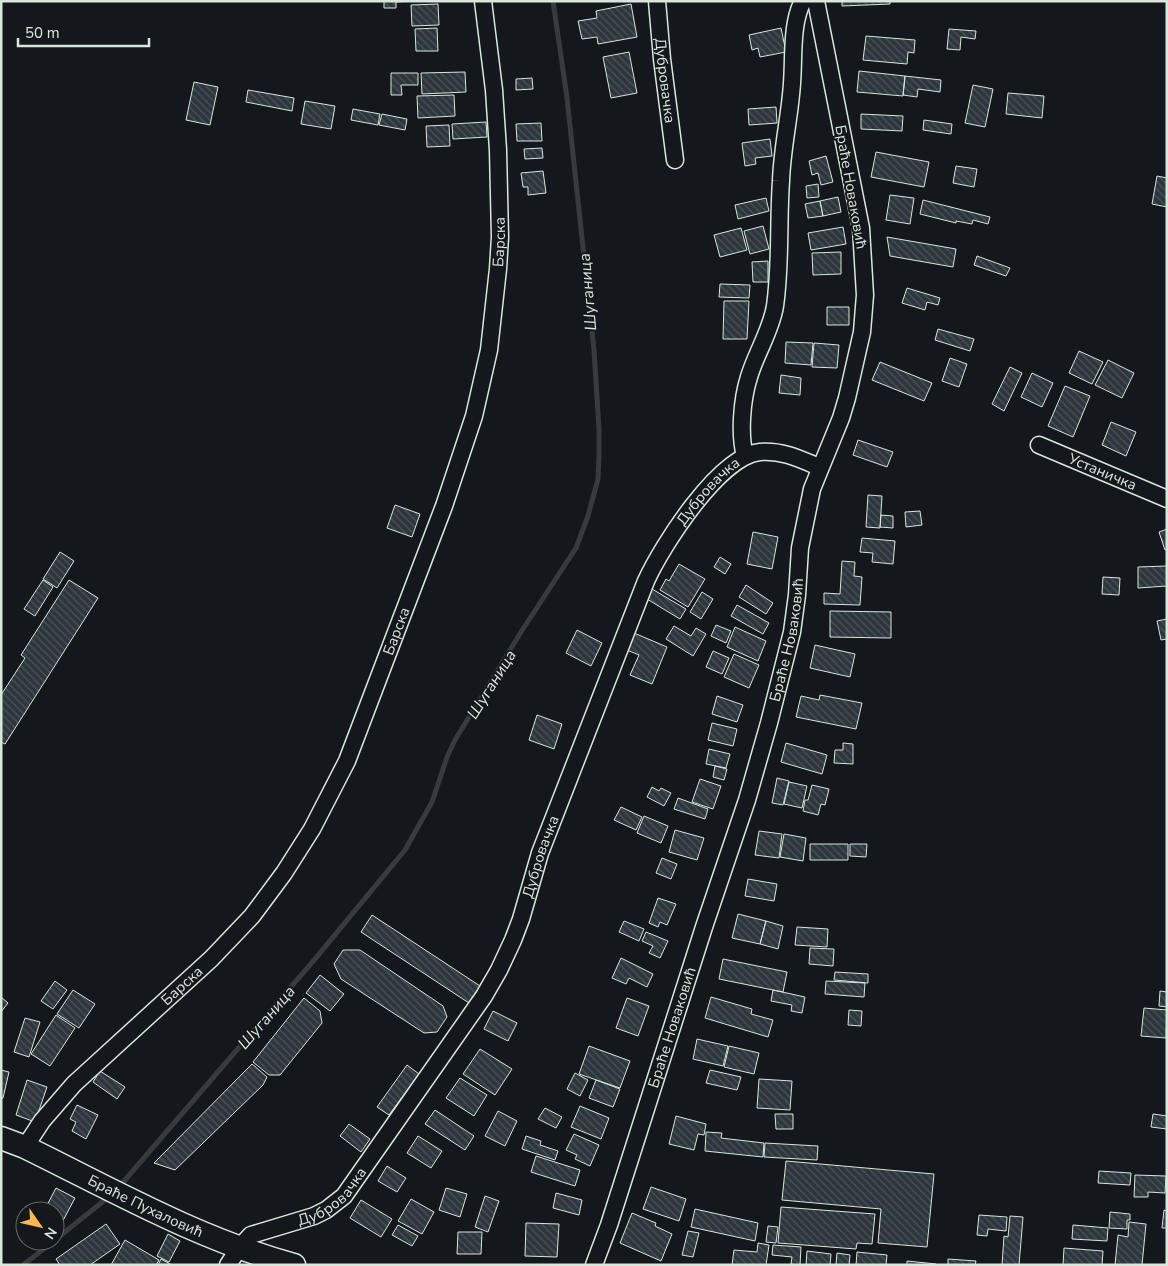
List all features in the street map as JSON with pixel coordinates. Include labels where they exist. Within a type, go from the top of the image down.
[{"type":"main road","name":"Браће Пухаловић","points":[[1,1138],[24,1147],[192,1229],[234,1256],[294,1265]]},
{"type":"street","name":"Барска","points":[[24,1147],[42,1121],[74,1084],[211,959],[252,916],[284,873],[312,829],[347,761],[444,506],[474,416],[489,350],[500,236],[498,150],[483,1]]},
{"type":"street","name":"Дубровачка","points":[[657,1],[662,59],[675,160]]},
{"type":"street","points":[[745,456],[741,440],[745,395],[749,378],[768,331],[778,280],[781,181],[792,84],[795,37],[799,10],[803,1]]},
{"type":"street","name":"Браће Новаковић","points":[[594,1265],[609,1225],[704,927],[747,800],[770,723],[792,632],[800,548],[812,489],[847,398],[862,332],[865,295],[861,228],[816,1]]},
{"type":"street","name":"Устаничка","points":[[1039,445],[1167,499]]},
{"type":"street","name":"Дубровачка","points":[[234,1256],[251,1235],[314,1216],[326,1210],[344,1196],[484,996],[513,940],[540,853],[656,558],[694,506],[728,467],[745,456],[760,452],[789,454],[819,467]]},
{"type":"building","points":[[384,1],[410,1],[396,2],[396,8],[384,8]]},
{"type":"building","points":[[842,1],[890,1],[890,4],[842,6]]},
{"type":"building","points":[[438,4],[439,25],[412,26],[411,5]]},
{"type":"building","points":[[631,4],[637,37],[598,44],[597,37],[582,39],[578,21],[597,18],[596,11]]},
{"type":"building","points":[[437,28],[438,51],[416,51],[415,29]]},
{"type":"building","points":[[781,28],[786,52],[760,57],[758,48],[752,50],[749,35]]},
{"type":"building","points":[[949,29],[976,31],[975,39],[961,37],[960,50],[947,49]]},
{"type":"building","points":[[866,36],[915,40],[914,53],[908,52],[907,64],[863,60]]},
{"type":"building","points":[[629,52],[637,93],[611,98],[603,57]]},
{"type":"building","points":[[859,71],[905,76],[903,96],[857,92]]},
{"type":"building","points":[[465,72],[466,92],[422,94],[421,73]]},
{"type":"building","points":[[391,73],[418,73],[418,85],[401,85],[402,95],[391,95]]},
{"type":"building","points":[[905,76],[941,80],[940,92],[918,89],[917,97],[903,95]]},
{"type":"building","points":[[532,78],[533,89],[516,90],[516,79]]},
{"type":"building","points":[[194,82],[218,87],[210,125],[186,120]]},
{"type":"building","points":[[973,85],[993,89],[985,127],[965,123]]},
{"type":"building","points":[[248,90],[294,98],[292,111],[246,102]]},
{"type":"building","points":[[1008,93],[1044,96],[1042,118],[1006,114]]},
{"type":"building","points":[[454,95],[455,116],[418,118],[417,96]]},
{"type":"building","points":[[305,101],[335,106],[331,129],[301,124]]},
{"type":"building","points":[[776,107],[777,123],[749,125],[748,109]]},
{"type":"building","points":[[353,109],[380,114],[378,125],[351,120]]},
{"type":"building","points":[[382,114],[407,119],[405,130],[379,125]]},
{"type":"building","points":[[861,114],[903,116],[902,131],[861,129]]},
{"type":"building","points":[[924,120],[952,124],[951,134],[923,130]]},
{"type":"building","points":[[486,122],[487,137],[453,139],[452,124]]},
{"type":"building","points":[[541,123],[542,141],[517,141],[516,124]]},
{"type":"building","points":[[449,125],[450,146],[427,147],[426,126]]},
{"type":"building","points":[[770,139],[772,156],[755,158],[756,164],[745,166],[742,143]]},
{"type":"building","points":[[542,148],[543,158],[525,159],[524,149]]},
{"type":"building","points":[[876,152],[929,162],[924,187],[871,177]]},
{"type":"building","points":[[826,156],[833,182],[821,185],[818,173],[812,175],[809,161]]},
{"type":"building","points":[[956,166],[977,169],[974,187],[953,183]]},
{"type":"building","points":[[543,171],[546,193],[528,195],[528,187],[523,187],[521,173]]},
{"type":"building","points":[[1157,176],[1167,178],[1167,207],[1152,204]]},
{"type":"building","points":[[818,184],[819,197],[807,198],[806,186]]},
{"type":"building","points":[[890,195],[914,198],[910,224],[886,220]]},
{"type":"building","points":[[838,197],[841,212],[823,216],[820,201]]},
{"type":"building","points":[[766,198],[769,211],[738,219],[735,205]]},
{"type":"building","points":[[923,200],[990,217],[988,224],[973,220],[972,224],[956,221],[956,223],[920,214]]},
{"type":"building","points":[[820,201],[823,216],[808,218],[805,204]]},
{"type":"building","points":[[763,226],[769,249],[750,254],[744,231]]},
{"type":"building","points":[[843,227],[846,244],[811,250],[808,233]]},
{"type":"building","points":[[741,228],[747,250],[720,257],[714,235]]},
{"type":"building","points":[[887,237],[956,249],[953,267],[890,256]]},
{"type":"building","points":[[841,252],[841,274],[813,275],[812,253]]},
{"type":"building","points":[[977,256],[1010,268],[1006,276],[974,265]]},
{"type":"building","points":[[768,261],[768,282],[753,282],[752,262]]},
{"type":"building","points":[[720,284],[750,285],[749,298],[719,297]]},
{"type":"building","points":[[907,288],[940,298],[938,305],[927,302],[925,310],[902,303]]},
{"type":"building","points":[[724,301],[749,301],[747,339],[723,339]]},
{"type":"building","points":[[827,307],[849,307],[849,325],[827,325]]},
{"type":"building","points":[[938,329],[974,339],[970,351],[935,340]]},
{"type":"building","points":[[786,342],[813,343],[811,365],[785,363]]},
{"type":"building","points":[[814,343],[839,345],[837,368],[812,367]]},
{"type":"building","points":[[1079,351],[1103,362],[1092,384],[1069,373]]},
{"type":"building","points":[[950,358],[967,364],[959,387],[942,381]]},
{"type":"building","points":[[1108,360],[1134,373],[1122,398],[1095,385]]},
{"type":"building","points":[[880,362],[932,383],[924,401],[872,380]]},
{"type":"building","points":[[1010,367],[1022,373],[1004,411],[992,404]]},
{"type":"building","points":[[1032,373],[1053,383],[1042,407],[1021,397]]},
{"type":"building","points":[[781,375],[801,378],[800,395],[779,393]]},
{"type":"building","points":[[1065,386],[1090,396],[1073,437],[1048,426]]},
{"type":"building","points":[[1111,422],[1136,432],[1126,456],[1102,445]]},
{"type":"building","points":[[858,440],[893,452],[887,467],[853,455]]},
{"type":"building","points":[[868,495],[882,496],[880,528],[866,527]]},
{"type":"building","points":[[395,505],[420,514],[412,537],[387,528]]},
{"type":"building","points":[[920,511],[922,525],[906,527],[905,512]]},
{"type":"building","points":[[881,515],[893,516],[893,528],[880,527]]},
{"type":"building","points":[[1167,529],[1167,549],[1165,550],[1159,532]]},
{"type":"building","points":[[753,532],[778,537],[772,569],[747,564]]},
{"type":"building","points":[[862,538],[895,541],[893,564],[872,562],[873,553],[860,552]]},
{"type":"building","points":[[60,552],[74,561],[57,588],[43,579]]},
{"type":"building","points":[[720,557],[731,564],[725,574],[714,567]]},
{"type":"building","points":[[842,561],[855,562],[854,576],[862,577],[860,605],[824,604],[824,593],[840,594]]},
{"type":"building","points":[[679,564],[705,579],[688,607],[660,590],[666,579],[669,581]]},
{"type":"building","points":[[1167,566],[1167,586],[1138,588],[1138,567]]},
{"type":"building","points":[[1103,577],[1120,578],[1119,595],[1102,594]]},
{"type":"building","points":[[43,580],[53,587],[35,616],[24,609]]},
{"type":"building","points":[[69,580],[98,598],[5,744],[1,742],[1,695],[25,658],[21,655]]},
{"type":"building","points":[[746,585],[773,603],[766,614],[739,597]]},
{"type":"building","points":[[652,589],[686,609],[680,619],[647,599]]},
{"type":"building","points":[[702,592],[713,599],[701,619],[690,612]]},
{"type":"building","points":[[737,605],[769,623],[763,634],[731,616]]},
{"type":"building","points":[[830,611],[891,612],[891,638],[830,637]]},
{"type":"building","points":[[1167,619],[1167,639],[1161,640],[1157,621]]},
{"type":"building","points":[[716,625],[731,631],[726,643],[711,636]]},
{"type":"building","points":[[674,626],[691,636],[696,628],[706,634],[693,656],[666,639]]},
{"type":"building","points":[[735,627],[766,641],[758,661],[727,647]]},
{"type":"building","points":[[577,630],[602,643],[591,666],[566,653]]},
{"type":"building","points":[[634,633],[667,647],[652,684],[630,675],[639,655],[627,650]]},
{"type":"building","points":[[815,645],[855,654],[850,677],[810,668]]},
{"type":"building","points":[[713,651],[729,658],[722,674],[706,667]]},
{"type":"building","points":[[734,654],[759,665],[749,688],[724,677]]},
{"type":"building","points":[[820,695],[862,703],[856,729],[796,717],[801,696],[819,700]]},
{"type":"building","points":[[717,696],[743,705],[737,722],[712,714]]},
{"type":"building","points":[[537,715],[562,724],[554,749],[529,740]]},
{"type":"building","points":[[712,723],[737,729],[733,746],[708,740]]},
{"type":"building","points":[[786,743],[827,755],[822,774],[781,762]]},
{"type":"building","points":[[843,743],[853,744],[853,764],[834,763],[835,750],[843,750]]},
{"type":"building","points":[[709,749],[730,754],[726,768],[706,764]]},
{"type":"building","points":[[715,766],[727,769],[724,780],[713,777]]},
{"type":"building","points":[[777,778],[789,781],[783,805],[772,803]]},
{"type":"building","points":[[700,779],[721,786],[713,809],[692,802]]},
{"type":"building","points":[[789,782],[807,786],[802,808],[784,804]]},
{"type":"building","points":[[812,785],[829,789],[825,805],[821,804],[818,815],[803,811],[805,800],[808,800]]},
{"type":"building","points":[[652,787],[659,791],[661,788],[671,793],[664,806],[647,797]]},
{"type":"building","points":[[678,798],[708,809],[705,819],[674,809]]},
{"type":"building","points":[[621,807],[642,817],[636,830],[614,820]]},
{"type":"building","points":[[644,816],[668,826],[661,843],[637,833]]},
{"type":"building","points":[[675,830],[704,838],[697,860],[669,852]]},
{"type":"building","points":[[759,831],[782,834],[779,858],[755,855]]},
{"type":"building","points":[[784,834],[806,838],[803,861],[780,857]]},
{"type":"building","points":[[810,844],[848,844],[848,860],[810,860]]},
{"type":"building","points":[[850,844],[867,844],[866,857],[850,856]]},
{"type":"building","points":[[662,858],[677,864],[671,879],[656,873]]},
{"type":"building","points":[[748,879],[777,884],[774,901],[745,896]]},
{"type":"building","points":[[658,898],[676,904],[667,925],[660,922],[658,927],[649,923]]},
{"type":"building","points":[[738,914],[766,921],[760,944],[732,938]]},
{"type":"building","points":[[372,915],[480,986],[469,1003],[361,932]]},
{"type":"building","points":[[624,921],[644,929],[639,941],[619,932]]},
{"type":"building","points":[[766,921],[783,926],[778,949],[760,944]]},
{"type":"building","points":[[797,927],[828,929],[827,947],[795,945]]},
{"type":"building","points":[[646,932],[668,941],[660,958],[649,953],[653,946],[642,941]]},
{"type":"building","points":[[810,948],[834,949],[833,966],[809,964]]},
{"type":"building","points":[[343,950],[360,950],[443,1006],[447,1017],[437,1032],[424,1033],[341,979],[334,964]]},
{"type":"building","points":[[621,958],[653,974],[647,987],[629,978],[626,984],[612,978]]},
{"type":"building","points":[[723,959],[787,972],[783,992],[719,979]]},
{"type":"building","points":[[835,972],[868,974],[868,983],[834,980]]},
{"type":"building","points":[[320,975],[344,994],[330,1011],[306,993]]},
{"type":"building","points":[[55,981],[67,990],[53,1009],[41,1001]]},
{"type":"building","points":[[826,981],[865,983],[864,997],[825,994]]},
{"type":"building","points":[[73,990],[95,1004],[79,1028],[57,1014]]},
{"type":"building","points":[[773,990],[805,997],[802,1013],[791,1011],[792,1005],[771,1001]]},
{"type":"building","points":[[1160,991],[1167,992],[1167,1007],[1159,1006]]},
{"type":"building","points":[[1,997],[8,1003],[1,1012]]},
{"type":"building","points":[[711,997],[752,1009],[751,1014],[773,1020],[768,1037],[705,1018]]},
{"type":"building","points":[[304,998],[320,1011],[322,1023],[280,1075],[269,1075],[253,1062]]},
{"type":"building","points":[[627,998],[649,1006],[638,1036],[616,1028]]},
{"type":"building","points":[[1144,1008],[1167,1010],[1166,1038],[1141,1036]]},
{"type":"building","points":[[849,1010],[862,1011],[861,1026],[848,1025]]},
{"type":"building","points":[[493,1011],[517,1023],[508,1041],[484,1029]]},
{"type":"building","points":[[56,1015],[75,1028],[50,1066],[31,1054]]},
{"type":"building","points":[[25,1018],[40,1022],[29,1057],[14,1052]]},
{"type":"building","points":[[697,1039],[728,1046],[723,1066],[693,1059]]},
{"type":"building","points":[[589,1046],[630,1061],[620,1088],[579,1074]]},
{"type":"building","points":[[729,1046],[759,1053],[754,1074],[724,1067]]},
{"type":"building","points":[[480,1049],[512,1069],[495,1095],[463,1074]]},
{"type":"building","points":[[252,1064],[267,1077],[263,1085],[175,1170],[154,1163]]},
{"type":"building","points":[[407,1065],[419,1074],[389,1115],[377,1107]]},
{"type":"building","points":[[1,1070],[9,1072],[3,1098],[1,1098]]},
{"type":"building","points":[[710,1070],[741,1077],[737,1090],[706,1083]]},
{"type":"building","points":[[100,1071],[125,1087],[117,1099],[93,1082]]},
{"type":"building","points":[[575,1073],[588,1080],[580,1096],[567,1089]]},
{"type":"building","points":[[460,1078],[487,1095],[474,1116],[446,1098]]},
{"type":"building","points":[[759,1079],[792,1081],[790,1110],[757,1108]]},
{"type":"building","points":[[27,1080],[47,1087],[35,1122],[16,1115]]},
{"type":"building","points":[[596,1080],[620,1089],[613,1107],[589,1098]]},
{"type":"building","points":[[77,1105],[98,1115],[86,1139],[72,1131],[76,1122],[70,1119]]},
{"type":"building","points":[[580,1106],[609,1118],[601,1139],[571,1127]]},
{"type":"building","points":[[545,1108],[562,1117],[556,1128],[538,1119]]},
{"type":"building","points":[[435,1110],[474,1136],[465,1150],[425,1124]]},
{"type":"building","points":[[498,1111],[517,1121],[505,1146],[485,1136]]},
{"type":"building","points":[[775,1114],[793,1114],[793,1129],[776,1129]]},
{"type":"building","points":[[1153,1114],[1167,1116],[1167,1129],[1151,1127]]},
{"type":"building","points":[[676,1116],[706,1124],[704,1135],[698,1134],[694,1150],[669,1144]]},
{"type":"building","points":[[349,1124],[370,1139],[361,1152],[340,1136]]},
{"type":"building","points":[[706,1132],[722,1133],[721,1138],[764,1143],[763,1157],[705,1151]]},
{"type":"building","points":[[574,1134],[599,1145],[590,1166],[575,1159],[577,1155],[566,1150]]},
{"type":"building","points":[[418,1136],[442,1151],[431,1168],[407,1153]]},
{"type":"building","points":[[526,1136],[541,1141],[540,1145],[558,1151],[555,1160],[522,1149]]},
{"type":"building","points":[[765,1143],[818,1146],[817,1160],[764,1157]]},
{"type":"building","points":[[536,1156],[580,1170],[575,1186],[531,1172]]},
{"type":"building","points":[[786,1161],[934,1174],[927,1247],[878,1243],[881,1209],[782,1200]]},
{"type":"building","points":[[387,1166],[406,1178],[397,1192],[378,1181]]},
{"type":"building","points":[[1099,1171],[1131,1173],[1130,1185],[1098,1183]]},
{"type":"building","points":[[1135,1175],[1166,1176],[1165,1193],[1148,1192],[1148,1197],[1134,1197]]},
{"type":"building","points":[[651,1187],[686,1199],[679,1221],[643,1209]]},
{"type":"building","points":[[56,1188],[75,1198],[65,1217],[65,1201],[49,1201]]},
{"type":"building","points":[[446,1188],[467,1194],[460,1217],[439,1210]]},
{"type":"building","points":[[556,1193],[582,1200],[579,1215],[553,1208]]},
{"type":"building","points":[[485,1196],[499,1201],[488,1232],[475,1227]]},
{"type":"building","points":[[411,1199],[434,1212],[422,1234],[398,1221]]},
{"type":"building","points":[[361,1200],[392,1219],[381,1237],[350,1218]]},
{"type":"building","points":[[781,1207],[875,1214],[872,1244],[857,1243],[856,1249],[778,1243]]},
{"type":"building","points":[[695,1209],[758,1223],[755,1241],[691,1227]]},
{"type":"building","points":[[1164,1210],[1167,1211],[1167,1228],[1162,1228]]},
{"type":"building","points":[[1110,1212],[1130,1214],[1130,1220],[1127,1220],[1127,1229],[1109,1228]]},
{"type":"building","points":[[632,1213],[656,1223],[655,1226],[672,1234],[661,1261],[620,1243]]},
{"type":"building","points":[[979,1215],[1007,1217],[1006,1231],[988,1229],[987,1236],[977,1235]]},
{"type":"building","points":[[1010,1216],[1023,1217],[1019,1265],[1002,1265],[1004,1236],[1008,1237]]},
{"type":"building","points":[[1129,1222],[1146,1224],[1142,1265],[1115,1265],[1118,1235],[1128,1237]]},
{"type":"building","points":[[526,1223],[559,1224],[557,1257],[525,1256]]},
{"type":"building","points":[[106,1224],[120,1244],[90,1265],[60,1265],[56,1259]]},
{"type":"building","points":[[398,1225],[418,1236],[412,1246],[392,1235]]},
{"type":"building","points":[[1073,1225],[1108,1228],[1107,1241],[1072,1239]]},
{"type":"building","points":[[768,1226],[778,1227],[776,1243],[766,1242]]},
{"type":"building","points":[[688,1231],[699,1233],[693,1257],[682,1255]]},
{"type":"building","points":[[458,1232],[482,1232],[481,1254],[457,1254]]},
{"type":"building","points":[[168,1234],[180,1241],[169,1262],[157,1256]]},
{"type":"building","points":[[125,1240],[159,1260],[156,1265],[111,1265]]},
{"type":"building","points":[[758,1243],[769,1245],[766,1265],[732,1265],[734,1250],[757,1252]]},
{"type":"building","points":[[773,1245],[801,1247],[800,1265],[791,1264],[792,1257],[772,1255]]},
{"type":"building","points":[[1064,1248],[1103,1251],[1102,1265],[1063,1265]]},
{"type":"building","points":[[807,1251],[831,1254],[830,1265],[806,1265]]},
{"type":"building","points":[[857,1252],[887,1255],[886,1265],[856,1265]]},
{"type":"building","points":[[837,1253],[850,1255],[849,1265],[836,1265]]},
{"type":"building","points":[[161,1259],[172,1265],[158,1265]]},
{"type":"building","points":[[948,1259],[976,1261],[975,1265],[948,1265]]},
{"type":"building","points":[[907,1261],[936,1264],[936,1265],[907,1265]]},
{"type":"waterway","name":"Шуганица","points":[[119,1187],[315,959],[405,850],[432,802],[447,757],[455,740],[521,632],[576,548],[588,516],[598,479],[599,456],[594,350],[567,98],[553,1]]},
{"type":"waterway","name":"Шуганица","points":[[65,1232],[111,1195]]},
{"type":"waterway","name":"Шуганица","points":[[23,1265],[41,1251]]}]
